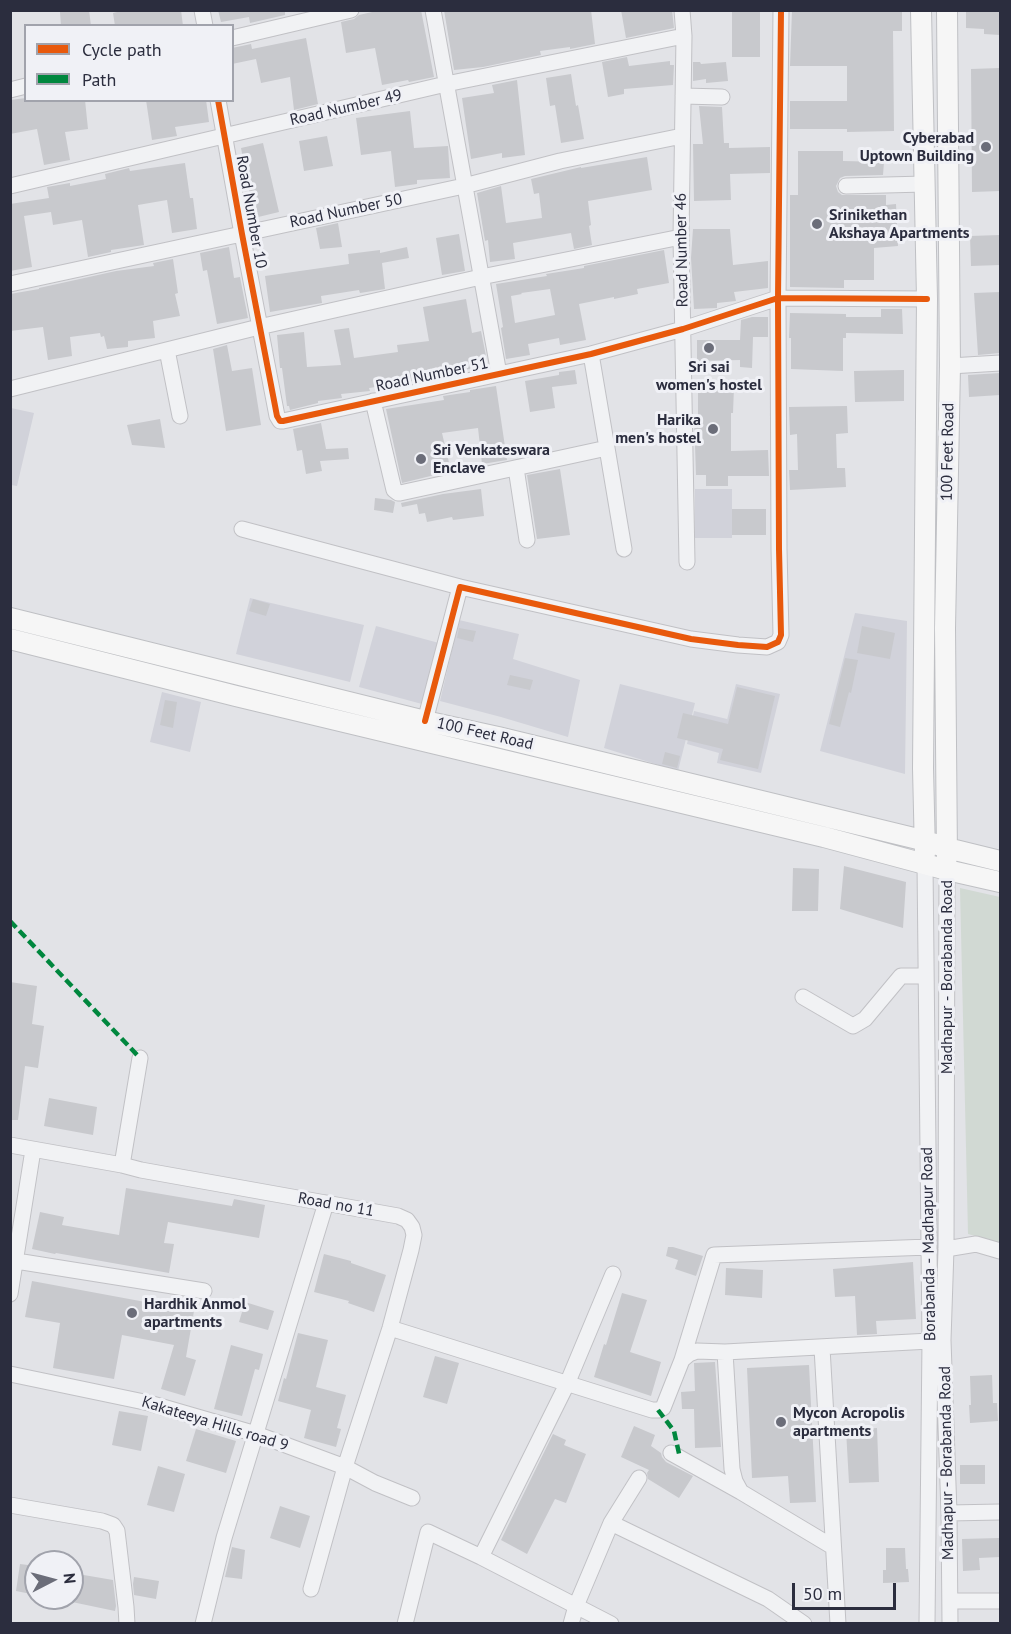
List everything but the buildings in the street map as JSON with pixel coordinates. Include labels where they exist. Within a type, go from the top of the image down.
[{"type":"main road","name":"100 Feet Road","points":[[921,10],[927,299],[923,768],[925,864]]},
{"type":"main road","name":"100 Feet Road","points":[[10,639],[236,696],[813,834],[947,870],[945,628],[950,366],[947,10]]},
{"type":"main road","points":[[922,55],[947,55]]},
{"type":"main road","name":"100 Feet Road","points":[[10,618],[425,721],[522,742],[926,841]]},
{"type":"main road","points":[[926,841],[1000,861]]},
{"type":"main road","points":[[947,870],[1000,882]]},
{"type":"street","points":[[234,38],[351,10]]},
{"type":"street","points":[[433,10],[499,374]]},
{"type":"street","name":"Road Number 46","points":[[682,10],[684,36],[681,237],[687,562]]},
{"type":"street","points":[[242,529],[460,587],[691,639],[767,647],[778,642],[781,635],[778,298],[781,10]]},
{"type":"street","name":"Road Number 49","points":[[10,186],[446,84],[684,36]]},
{"type":"street","points":[[682,96],[722,97]]},
{"type":"street","name":"Road Number 10","points":[[218,102],[259,327]]},
{"type":"street","name":"Road Number 50","points":[[10,284],[464,186],[560,161],[682,136]]},
{"type":"street","points":[[846,186],[925,184]]},
{"type":"street","points":[[10,389],[259,327],[481,277],[681,237]]},
{"type":"street","name":"Road Number 51","points":[[259,327],[277,416],[280,421],[283,421],[591,354],[683,329],[778,298],[927,299]]},
{"type":"street","points":[[167,350],[180,416]]},
{"type":"street","points":[[591,354],[624,549]]},
{"type":"street","points":[[950,366],[1000,363]]},
{"type":"street","points":[[373,401],[393,490],[398,493],[607,448]]},
{"type":"street","points":[[516,468],[527,540]]},
{"type":"street","points":[[425,721],[460,587]]},
{"type":"street","name":"Borabanda - Madhapur Road","points":[[925,864],[930,1341],[927,1623]]},
{"type":"street","name":"Madhapur - Borabanda Road","points":[[947,870],[946,1249],[943,1340],[946,1375],[944,1396],[949,1512],[950,1623]]},
{"type":"street","points":[[803,997],[853,1026],[865,1019],[901,976],[926,976]]},
{"type":"street","points":[[122,1165],[140,1058]]},
{"type":"street","name":"Road no 11","points":[[10,1145],[398,1216],[407,1220],[412,1227],[414,1235],[390,1328],[345,1467],[311,1589]]},
{"type":"street","points":[[10,1294],[13,1260],[33,1150]]},
{"type":"street","points":[[203,1623],[224,1538],[326,1203]]},
{"type":"street","points":[[946,1249],[976,1244],[1000,1251]]},
{"type":"street","points":[[390,1328],[658,1410],[663,1408],[682,1360],[714,1254],[929,1247]]},
{"type":"street","points":[[13,1260],[204,1291]]},
{"type":"street","points":[[481,1557],[567,1384],[613,1275]]},
{"type":"street","points":[[682,1360],[697,1351],[725,1353],[930,1341]]},
{"type":"street","points":[[822,1348],[837,1623]]},
{"type":"street","points":[[725,1353],[732,1469],[741,1492]]},
{"type":"street","name":"Kakateeya Hills road 9","points":[[10,1374],[148,1403],[256,1434],[345,1467],[375,1483],[412,1498]]},
{"type":"street","points":[[671,1453],[833,1547]]},
{"type":"street","points":[[571,1623],[611,1523],[639,1478]]},
{"type":"street","points":[[10,1505],[102,1521],[113,1525],[117,1531],[127,1623]]},
{"type":"street","points":[[949,1512],[1000,1512]]},
{"type":"street","points":[[611,1523],[768,1599],[804,1623]]},
{"type":"street","points":[[405,1623],[428,1532],[611,1623]]},
{"type":"street","points":[[950,1601],[1000,1601]]},
{"type":"shaded area","points":[[11,408],[34,413],[17,486],[11,485]]},
{"type":"shaded area","points":[[695,489],[732,489],[732,538],[695,538]]},
{"type":"shaded area","points":[[250,598],[364,625],[350,682],[236,654]]},
{"type":"shaded area","points":[[855,613],[907,621],[905,774],[820,751]]},
{"type":"shaded area","points":[[459,620],[519,634],[513,659],[580,680],[568,737],[440,701]]},
{"type":"shaded area","points":[[376,626],[439,643],[422,704],[359,687]]},
{"type":"shaded area","points":[[620,684],[695,703],[678,771],[604,748]]},
{"type":"shaded area","points":[[736,684],[780,694],[761,773],[717,763],[719,753],[687,744],[694,711],[727,720]]},
{"type":"shaded area","points":[[162,692],[201,702],[190,752],[150,742]]},
{"type":"shaded area","points":[[960,888],[1000,897],[1000,1243],[968,1234]]},
{"type":"marked path","points":[[10,921],[140,1058]]},
{"type":"marked path","points":[[658,1410],[674,1431],[680,1458]]},
{"type":"cycle path","points":[[425,721],[460,587],[691,639],[767,647],[778,642],[781,635],[778,298],[781,10]]},
{"type":"cycle path","points":[[218,102],[277,416],[280,421],[591,354],[683,329],[778,298],[927,299]]},
{"type":"place","name":"Cyberabad Uptown Building","points":[[986,147]]},
{"type":"place","name":"Srinikethan Akshaya Apartments","points":[[817,224]]},
{"type":"place","name":"Sri sai women's hostel","points":[[709,348]]},
{"type":"place","name":"Harika men's hostel","points":[[713,429]]},
{"type":"place","name":"Sri Venkateswara Enclave","points":[[421,459]]},
{"type":"place","name":"Hardhik Anmol apartments","points":[[132,1313]]},
{"type":"place","name":"Mycon Acropolis apartments","points":[[781,1422]]}]
